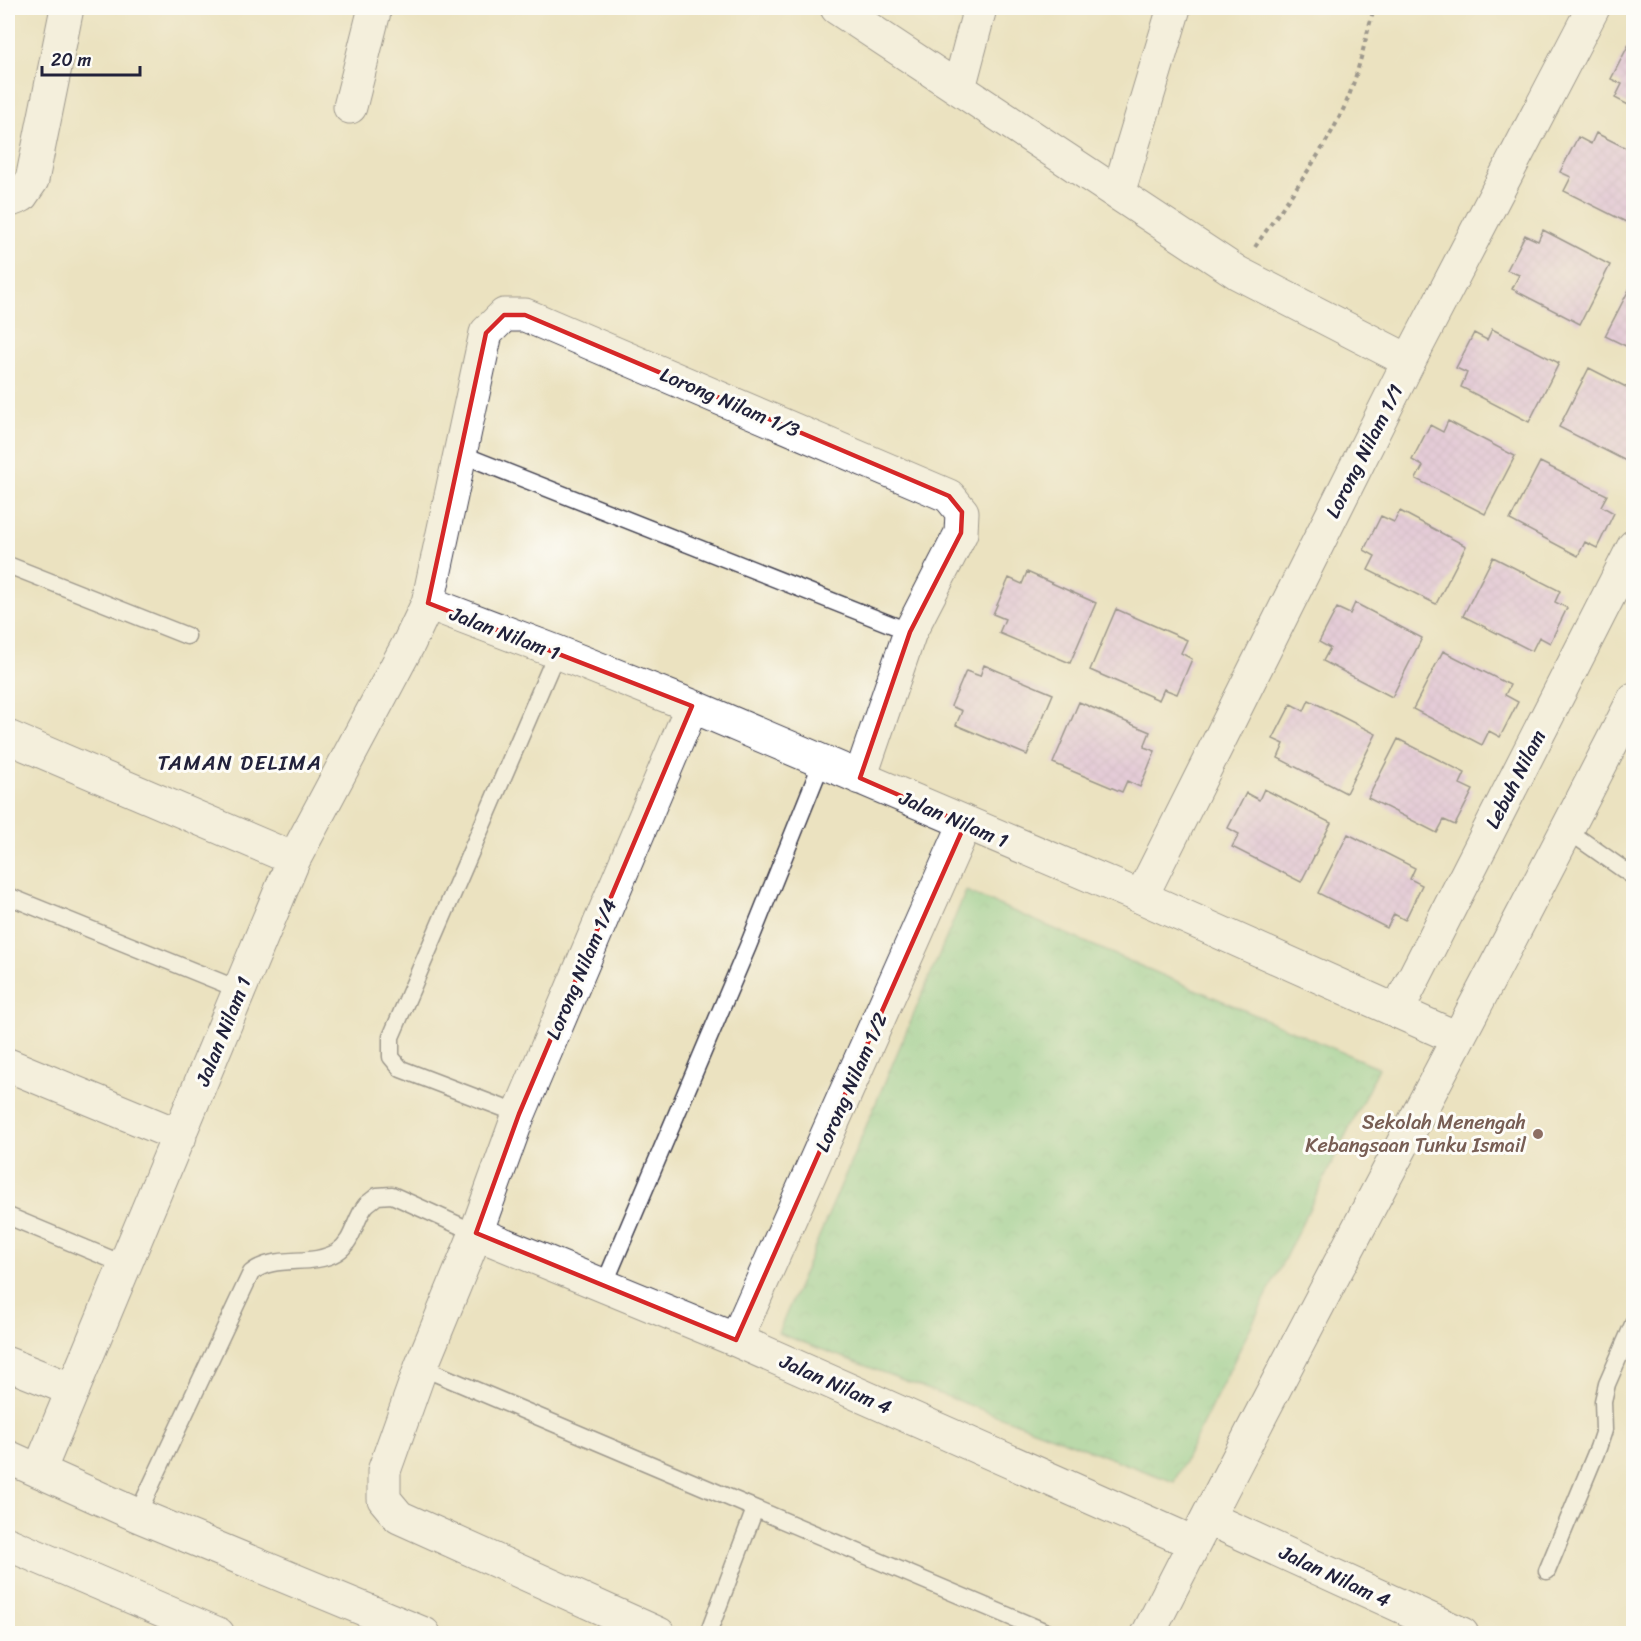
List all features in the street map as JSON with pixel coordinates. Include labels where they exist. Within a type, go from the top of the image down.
[{"type":"street","points":[[8,201],[21,196],[32,180],[67,8]]},
{"type":"street","points":[[350,107],[375,8]]},
{"type":"street","points":[[837,8],[877,20],[959,88],[1238,273],[1409,361]]},
{"type":"street","points":[[959,88],[980,8]]},
{"type":"street","points":[[1119,194],[1174,8]]},
{"type":"street","name":"Lorong Nilam 1/1","points":[[1141,897],[1409,361],[1593,8]]},
{"type":"street","name":"Lorong Nilam 1/3","points":[[428,603],[486,333],[504,315],[525,315],[949,496],[962,512],[961,533],[910,632],[860,778]]},
{"type":"street","name":"Lebuh Nilam","points":[[1397,1011],[1634,546]]},
{"type":"street","name":"Jalan Nilam 1","points":[[39,1471],[294,859],[428,603],[692,706],[1141,897],[1457,1038]]},
{"type":"street","points":[[1148,1634],[1634,699]]},
{"type":"street","name":"Lorong Nilam 1/4","points":[[659,1634],[399,1517],[384,1499],[384,1471],[421,1367],[476,1233],[519,1114],[692,706]]},
{"type":"street","points":[[8,737],[294,859]]},
{"type":"street","name":"Lorong Nilam 1/2","points":[[736,1340],[965,824]]},
{"type":"street","points":[[8,1065],[180,1136]]},
{"type":"street","name":"Jalan Nilam 4","points":[[476,1233],[1201,1530],[1462,1634]]},
{"type":"street","points":[[8,1364],[72,1390]]},
{"type":"street","points":[[8,1457],[137,1515],[424,1634]]},
{"type":"street","points":[[8,1544],[218,1634]]},
{"type":"lane","points":[[461,454],[910,632]]},
{"type":"lane","points":[[8,565],[187,636]]},
{"type":"lane","points":[[519,1114],[401,1069],[391,1057],[391,1037],[557,652]]},
{"type":"lane","points":[[604,1285],[748,946],[822,762]]},
{"type":"lane","points":[[1567,830],[1634,877]]},
{"type":"lane","points":[[8,896],[240,990]]},
{"type":"lane","points":[[137,1515],[251,1273],[260,1265],[322,1258],[336,1252],[347,1244],[366,1206],[377,1196],[392,1195],[476,1233]]},
{"type":"lane","points":[[8,1216],[125,1265]]},
{"type":"lane","points":[[1547,1571],[1598,1448],[1604,1430],[1603,1401],[1606,1384],[1634,1322]]},
{"type":"lane","points":[[421,1367],[1051,1634]]},
{"type":"lane","points":[[708,1634],[755,1509]]},
{"type":"path","points":[[1238,273],[1327,141],[1342,112],[1354,80],[1374,8]]},
{"type":"highlighted area","points":[[504,315],[525,315],[949,496],[962,512],[961,533],[910,632],[860,778],[965,824],[736,1340],[476,1233],[519,1114],[692,706],[428,603],[486,333]]},
{"type":"green space","points":[[966,891],[1379,1068],[1174,1482],[778,1333]]},
{"type":"building","points":[[1629,44],[1634,47],[1634,108],[1615,98],[1622,84],[1611,79]]},
{"type":"building","points":[[1596,133],[1634,152],[1634,226],[1564,191],[1571,177],[1560,172],[1578,137],[1591,144]]},
{"type":"building","points":[[1543,230],[1610,265],[1580,324],[1512,289],[1519,275],[1507,270],[1525,235],[1538,241]]},
{"type":"building","points":[[1634,280],[1634,350],[1605,336]]},
{"type":"building","points":[[1492,329],[1559,363],[1529,422],[1461,387],[1467,373],[1456,368],[1474,333],[1487,340]]},
{"type":"building","points":[[1589,368],[1634,391],[1634,451],[1628,462],[1559,427]]},
{"type":"building","points":[[1448,421],[1515,456],[1485,514],[1416,479],[1423,466],[1412,460],[1430,425],[1443,432]]},
{"type":"building","points":[[1540,462],[1607,495],[1601,506],[1614,513],[1597,548],[1585,542],[1578,556],[1510,520]]},
{"type":"building","points":[[1400,511],[1466,546],[1436,604],[1368,570],[1375,556],[1364,550],[1381,516],[1394,522]]},
{"type":"building","points":[[1493,557],[1560,591],[1555,602],[1567,608],[1550,643],[1539,637],[1532,651],[1463,616]]},
{"type":"building","points":[[1027,572],[1096,603],[1070,663],[999,633],[1005,619],[993,614],[1009,578],[1022,584]]},
{"type":"building","points":[[1355,603],[1422,638],[1392,697],[1323,661],[1330,648],[1319,642],[1337,608],[1350,614]]},
{"type":"building","points":[[1116,609],[1187,640],[1181,653],[1192,659],[1177,694],[1164,689],[1159,700],[1090,670]]},
{"type":"building","points":[[1443,651],[1510,685],[1505,695],[1518,702],[1500,737],[1489,731],[1482,745],[1413,709]]},
{"type":"building","points":[[984,665],[1053,694],[1027,755],[956,725],[962,711],[951,706],[966,671],[980,676]]},
{"type":"building","points":[[1309,700],[1376,734],[1346,793],[1278,758],[1284,744],[1273,739],[1291,704],[1304,711]]},
{"type":"building","points":[[1079,702],[1150,732],[1144,747],[1155,751],[1140,787],[1127,781],[1122,792],[1053,763]]},
{"type":"building","points":[[1398,739],[1465,773],[1460,784],[1473,790],[1455,825],[1444,820],[1437,833],[1368,798]]},
{"type":"building","points":[[1264,789],[1331,823],[1301,882],[1232,847],[1239,834],[1228,828],[1246,793],[1259,800]]},
{"type":"building","points":[[1348,834],[1415,868],[1410,879],[1422,885],[1405,920],[1394,914],[1387,928],[1318,893]]},
{"type":"place","name":"Sekolah Menengah Kebangsaan Tunku Ismail","points":[[1538,1134]]},
{"type":"district","name":"TAMAN DELIMA","points":[[240,763]]}]
